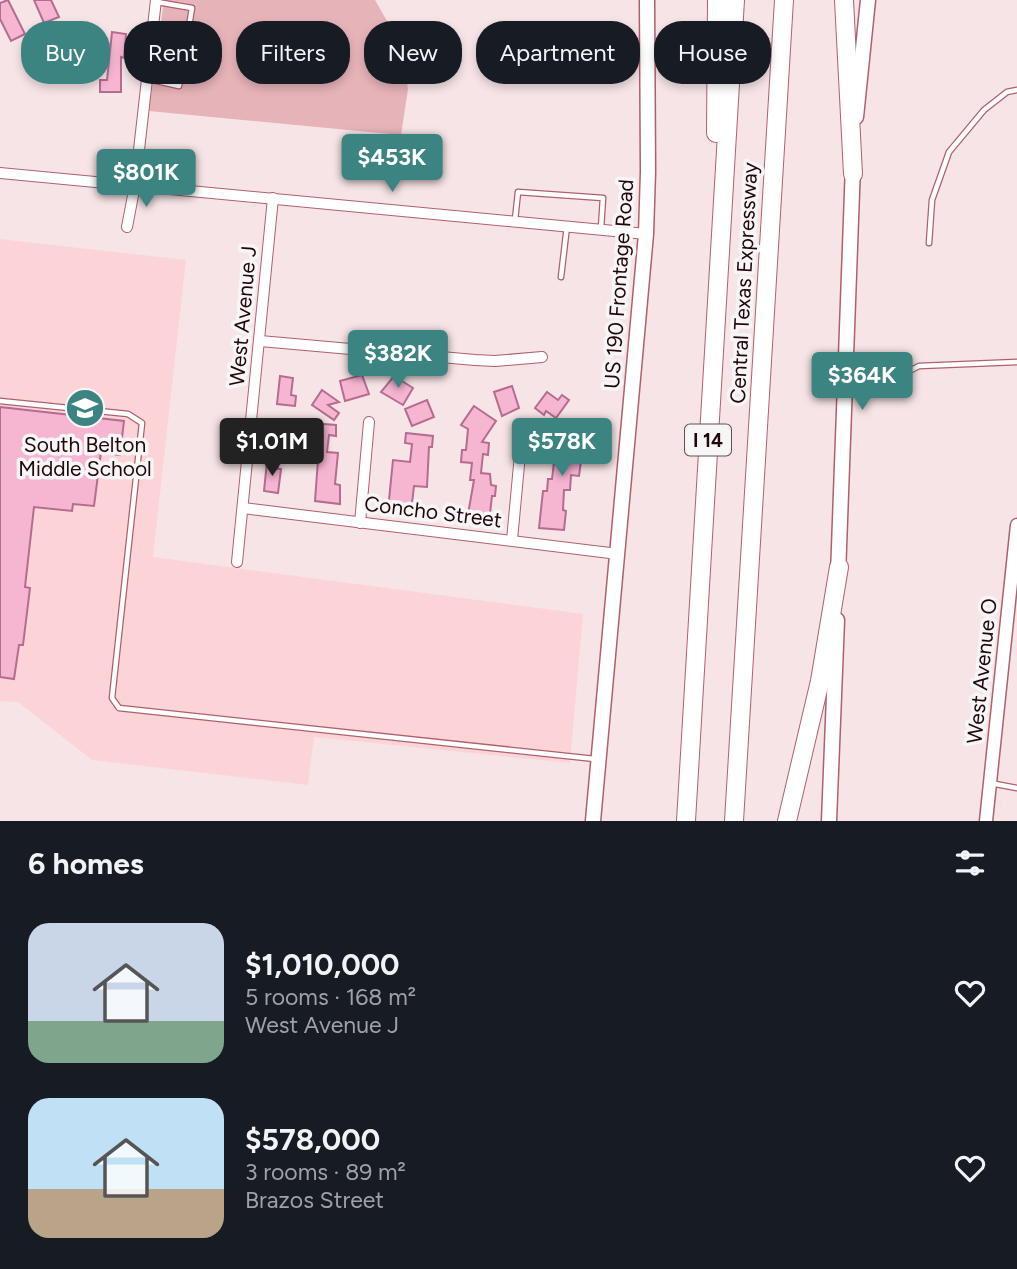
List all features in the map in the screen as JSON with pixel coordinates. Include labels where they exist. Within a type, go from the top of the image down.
[{"type":"highway","points":[[715,317],[717,0]]},
{"type":"highway","name":"Central Texas Expressway","points":[[686,821],[735,0]]},
{"type":"highway","name":"Central Texas Expressway","points":[[734,821],[784,0]]},
{"type":"highway","points":[[844,0],[853,174]]},
{"type":"highway","points":[[787,821],[820,681],[839,567]]},
{"type":"main road","name":"US 190 Frontage Road","points":[[593,821],[646,234],[647,0]]},
{"type":"main road","points":[[829,821],[853,174],[868,0]]},
{"type":"street","points":[[154,21],[156,1]]},
{"type":"street","points":[[127,227],[135,186],[146,84]]},
{"type":"street","points":[[0,173],[646,234]]},
{"type":"street","name":"West Avenue J","points":[[237,562],[273,198]]},
{"type":"street","points":[[260,341],[475,360],[542,357]]},
{"type":"street","points":[[360,523],[369,422]]},
{"type":"street","points":[[512,540],[522,433]]},
{"type":"street","name":"Concho Street","points":[[243,508],[618,554]]},
{"type":"street","name":"West Avenue O","points":[[986,821],[1017,525]]},
{"type":"lane","points":[[156,1],[192,8],[190,21]]},
{"type":"lane","points":[[929,243],[932,200],[949,152],[984,110],[1007,92],[1017,90]]},
{"type":"lane","points":[[515,221],[517,191],[603,198],[601,229]]},
{"type":"lane","points":[[561,277],[568,226]]},
{"type":"lane","points":[[845,389],[874,389],[919,366],[1017,362]]},
{"type":"lane","points":[[0,401],[128,414],[142,423],[112,698],[119,708],[598,759]]},
{"type":"lane","points":[[989,783],[1017,788]]},
{"type":"shaded area","points":[[164,0],[375,0],[387,21],[364,21],[364,84],[407,84],[401,135],[149,111],[153,84],[222,84],[222,21],[161,21]]},
{"type":"shaded area","name":"South Belton Middle School","points":[[0,239],[186,260],[153,557],[583,614],[570,763],[314,737],[308,785],[92,760],[18,702],[0,701]]},
{"type":"building","points":[[8,0],[21,26],[21,36],[11,41],[0,19],[0,3]]},
{"type":"building","points":[[34,0],[51,0],[59,17],[43,21]]},
{"type":"building","points":[[112,32],[124,34],[121,92],[100,92],[100,84],[110,84]]},
{"type":"building","points":[[362,375],[369,394],[345,401],[340,381]]},
{"type":"building","points":[[280,376],[293,378],[291,395],[296,396],[295,406],[277,404]]},
{"type":"building","points":[[394,376],[413,388],[403,405],[381,392]]},
{"type":"building","points":[[512,386],[519,408],[502,416],[494,392]]},
{"type":"building","points":[[322,390],[339,402],[328,405],[339,413],[334,420],[312,405]]},
{"type":"building","points":[[547,392],[558,400],[562,395],[569,400],[556,418],[546,411],[544,415],[535,408]]},
{"type":"building","points":[[427,400],[434,417],[412,426],[405,409]]},
{"type":"building","points":[[474,406],[496,421],[482,442],[489,443],[488,455],[483,454],[481,473],[490,474],[491,485],[496,486],[489,522],[467,520],[474,480],[470,480],[472,463],[461,462],[462,450],[466,450],[468,429],[461,425]]},
{"type":"building","points":[[0,407],[124,421],[120,455],[101,452],[94,506],[73,504],[72,511],[34,507],[25,587],[30,588],[23,645],[19,645],[14,679],[0,677]]},
{"type":"building","points":[[582,420],[587,437],[576,440],[582,454],[579,476],[571,475],[570,490],[564,490],[564,530],[539,528],[543,491],[547,491],[548,479],[552,479],[554,462],[563,464],[565,445],[558,427]]},
{"type":"building","points":[[310,423],[336,425],[336,436],[329,435],[327,452],[338,453],[335,484],[340,485],[340,504],[315,501],[319,446],[310,445],[310,440],[307,440]]},
{"type":"building","points":[[406,433],[433,436],[432,447],[429,447],[427,487],[414,486],[411,512],[388,510],[393,460],[410,462],[412,444],[405,443]]},
{"type":"building","points":[[267,462],[278,464],[278,469],[281,469],[278,493],[264,491]]},
{"type":"place","name":"South Belton Middle School","points":[[85,408]]}]
